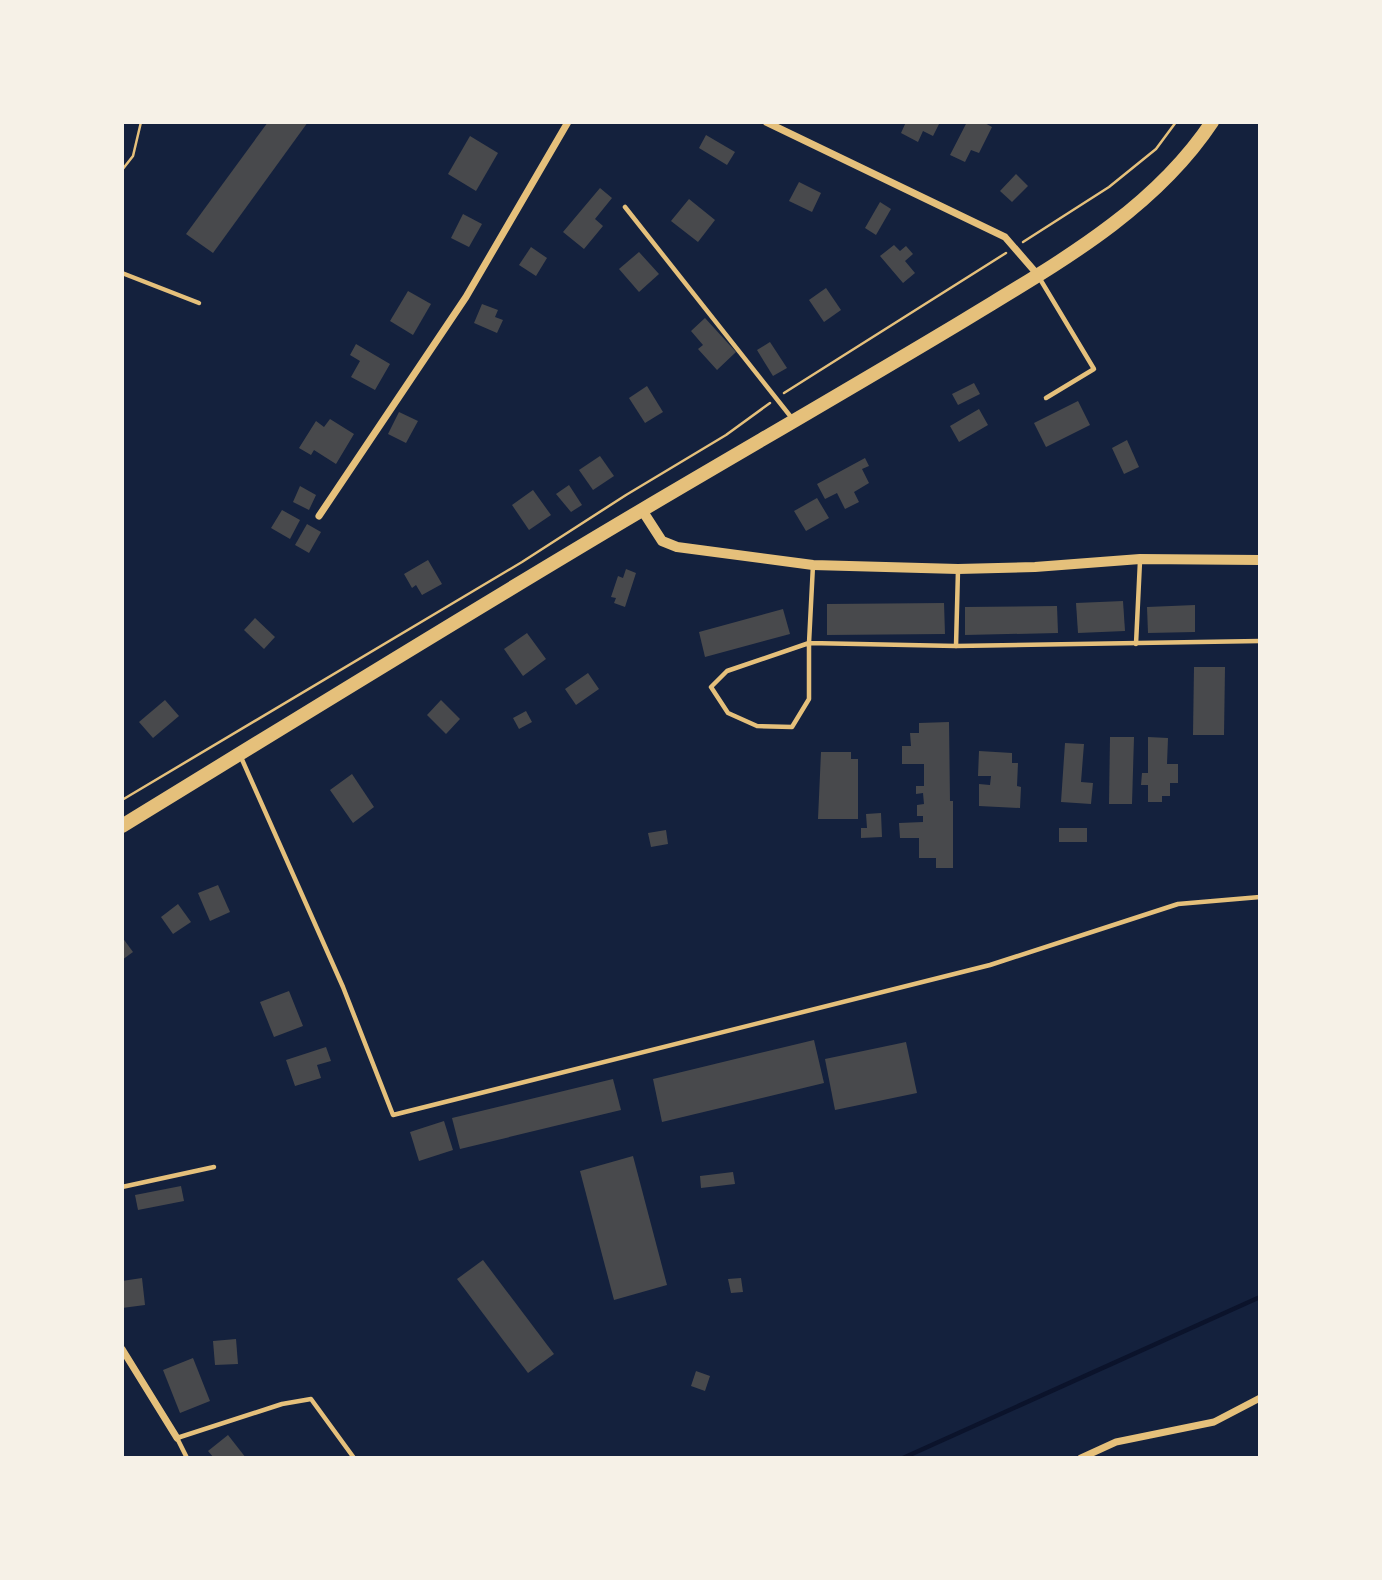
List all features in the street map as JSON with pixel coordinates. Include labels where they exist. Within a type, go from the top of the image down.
[{"type":"main road","points":[[122,827],[642,510],[1098,237],[1178,164],[1212,122]]},
{"type":"street","points":[[319,516],[466,298],[568,122]]},
{"type":"street","points":[[766,122],[1005,237],[1038,275]]},
{"type":"street","points":[[642,510],[662,541],[677,547],[814,565],[958,569],[1035,567],[1140,559],[1259,560]]},
{"type":"street","points":[[122,1349],[177,1438]]},
{"type":"street","points":[[1081,1458],[1116,1442],[1214,1422],[1259,1398]]},
{"type":"lane","points":[[625,207],[794,421]]},
{"type":"lane","points":[[122,273],[199,303]]},
{"type":"lane","points":[[1038,275],[1094,369],[1046,398]]},
{"type":"lane","points":[[1136,644],[1140,559]]},
{"type":"lane","points":[[814,565],[809,643],[809,699],[792,727],[757,726],[727,713],[711,687],[727,671],[809,643],[956,646],[1259,641]]},
{"type":"lane","points":[[956,646],[958,569]]},
{"type":"lane","points":[[240,755],[343,988],[393,1115],[990,965],[1178,904],[1259,897]]},
{"type":"lane","points":[[122,1187],[214,1167]]},
{"type":"lane","points":[[187,1458],[177,1438],[282,1404],[311,1399],[354,1458]]},
{"type":"path","points":[[122,170],[133,156],[141,122]]},
{"type":"path","points":[[122,800],[522,562],[726,435],[776,398],[1109,187],[1156,149],[1177,122]]},
{"type":"building","points":[[268,122],[308,122],[213,253],[186,234]]},
{"type":"building","points":[[906,122],[940,122],[933,136],[923,131],[918,142],[901,133]]},
{"type":"building","points":[[967,122],[983,122],[992,127],[979,153],[971,150],[965,162],[950,155]]},
{"type":"building","points":[[706,135],[735,152],[727,165],[699,148]]},
{"type":"building","points":[[470,136],[498,153],[476,191],[448,174]]},
{"type":"building","points":[[1016,174],[1028,186],[1012,202],[1000,191]]},
{"type":"building","points":[[799,182],[821,193],[812,212],[789,201]]},
{"type":"building","points":[[600,188],[612,198],[595,219],[603,226],[584,249],[563,232]]},
{"type":"building","points":[[689,199],[715,220],[698,242],[671,221]]},
{"type":"building","points":[[880,202],[891,209],[876,235],[865,228]]},
{"type":"building","points":[[463,214],[482,224],[469,247],[451,238]]},
{"type":"building","points":[[894,245],[900,251],[906,246],[913,254],[905,261],[915,273],[903,283],[880,256]]},
{"type":"building","points":[[531,247],[547,258],[536,276],[519,265]]},
{"type":"building","points":[[639,252],[659,274],[639,292],[619,269]]},
{"type":"building","points":[[826,288],[841,310],[824,322],[809,300]]},
{"type":"building","points":[[408,291],[431,304],[413,335],[390,321]]},
{"type":"building","points":[[482,304],[498,310],[495,317],[503,320],[497,333],[474,323]]},
{"type":"building","points":[[705,318],[736,352],[717,370],[698,349],[703,345],[691,331]]},
{"type":"building","points":[[770,342],[787,368],[773,376],[757,350]]},
{"type":"building","points":[[356,344],[390,364],[375,390],[351,377],[360,361],[350,355]]},
{"type":"building","points":[[974,383],[980,394],[958,405],[952,394]]},
{"type":"building","points":[[647,386],[663,412],[645,423],[629,398]]},
{"type":"building","points":[[1078,401],[1090,425],[1046,447],[1034,423]]},
{"type":"building","points":[[979,409],[988,425],[959,442],[950,426]]},
{"type":"building","points":[[399,412],[418,421],[406,443],[388,434]]},
{"type":"building","points":[[330,419],[354,434],[336,464],[314,450],[311,455],[299,448],[316,421],[324,427]]},
{"type":"building","points":[[1127,440],[1139,467],[1124,474],[1112,448]]},
{"type":"building","points":[[600,456],[614,476],[593,490],[579,470]]},
{"type":"building","points":[[865,458],[869,466],[862,469],[869,483],[854,492],[859,502],[845,509],[837,493],[825,499],[817,484]]},
{"type":"building","points":[[569,485],[582,505],[571,512],[556,494]]},
{"type":"building","points":[[300,486],[316,495],[309,510],[293,502]]},
{"type":"building","points":[[533,490],[551,515],[529,530],[512,505]]},
{"type":"building","points":[[817,498],[829,518],[806,531],[794,511]]},
{"type":"building","points":[[282,510],[300,520],[290,539],[271,528]]},
{"type":"building","points":[[307,524],[321,532],[309,553],[295,545]]},
{"type":"building","points":[[428,560],[442,584],[422,595],[416,585],[412,588],[404,574]]},
{"type":"building","points":[[626,569],[636,573],[625,607],[614,603],[616,598],[611,597],[618,576],[623,578]]},
{"type":"building","points":[[1123,601],[1125,631],[1078,633],[1076,603]]},
{"type":"building","points":[[944,603],[945,634],[827,635],[827,604]]},
{"type":"building","points":[[1195,605],[1195,632],[1148,633],[1147,607]]},
{"type":"building","points":[[1057,606],[1058,633],[965,635],[965,607]]},
{"type":"building","points":[[783,609],[790,634],[705,657],[699,632]]},
{"type":"building","points":[[255,618],[275,637],[264,649],[244,630]]},
{"type":"building","points":[[527,633],[546,659],[523,676],[504,649]]},
{"type":"building","points":[[1194,667],[1225,667],[1224,735],[1193,735]]},
{"type":"building","points":[[588,673],[599,689],[576,705],[565,689]]},
{"type":"building","points":[[165,700],[179,716],[153,738],[139,722]]},
{"type":"building","points":[[441,700],[460,719],[446,734],[427,715]]},
{"type":"building","points":[[526,711],[532,722],[519,729],[513,718]]},
{"type":"building","points":[[949,722],[953,868],[936,868],[936,858],[919,858],[919,838],[900,838],[899,823],[923,822],[923,816],[917,816],[917,805],[924,804],[923,793],[916,794],[916,786],[924,786],[924,764],[902,764],[902,746],[911,746],[910,733],[919,733],[919,723]]},
{"type":"building","points":[[1110,737],[1134,737],[1132,804],[1109,804]]},
{"type":"building","points":[[1148,737],[1168,738],[1167,764],[1178,764],[1178,783],[1170,783],[1170,796],[1162,796],[1162,802],[1148,802],[1148,785],[1141,785],[1142,773],[1148,773]]},
{"type":"building","points":[[1065,743],[1084,744],[1081,782],[1093,783],[1091,804],[1061,802]]},
{"type":"building","points":[[979,751],[1012,753],[1012,763],[1018,763],[1020,808],[979,806],[979,784],[990,785],[991,776],[978,776]]},
{"type":"building","points":[[821,752],[851,752],[851,759],[858,759],[858,819],[818,819]]},
{"type":"building","points":[[352,774],[374,807],[353,823],[330,790]]},
{"type":"building","points":[[881,813],[882,837],[861,838],[861,828],[867,828],[866,814]]},
{"type":"building","points":[[1059,828],[1087,828],[1087,842],[1059,842]]},
{"type":"building","points":[[666,830],[668,844],[651,847],[648,833]]},
{"type":"building","points":[[218,885],[230,912],[210,921],[198,893]]},
{"type":"building","points":[[178,904],[191,922],[173,934],[161,917]]},
{"type":"building","points":[[122,937],[133,952],[122,960]]},
{"type":"building","points":[[289,991],[303,1026],[274,1037],[260,1002]]},
{"type":"building","points":[[814,1040],[824,1083],[662,1122],[653,1079]]},
{"type":"building","points":[[906,1042],[917,1093],[835,1110],[825,1059]]},
{"type":"building","points":[[326,1047],[331,1061],[317,1065],[321,1078],[295,1086],[286,1060]]},
{"type":"building","points":[[613,1079],[621,1110],[460,1149],[452,1118]]},
{"type":"building","points":[[444,1121],[453,1150],[419,1161],[410,1132]]},
{"type":"building","points":[[633,1156],[667,1285],[614,1300],[580,1171]]},
{"type":"building","points":[[733,1172],[735,1184],[701,1188],[700,1176]]},
{"type":"building","points":[[181,1186],[184,1201],[138,1210],[135,1195]]},
{"type":"building","points":[[483,1260],[554,1354],[528,1373],[457,1279]]},
{"type":"building","points":[[142,1278],[145,1305],[122,1308],[122,1281]]},
{"type":"building","points":[[741,1278],[743,1292],[731,1293],[728,1279]]},
{"type":"building","points":[[236,1339],[238,1364],[215,1365],[213,1341]]},
{"type":"building","points":[[193,1358],[210,1401],[180,1413],[163,1370]]},
{"type":"building","points":[[696,1371],[710,1376],[705,1391],[691,1386]]},
{"type":"building","points":[[228,1435],[246,1458],[214,1458],[208,1451]]},
{"type":"waterway","points":[[903,1458],[1260,1297]]}]
